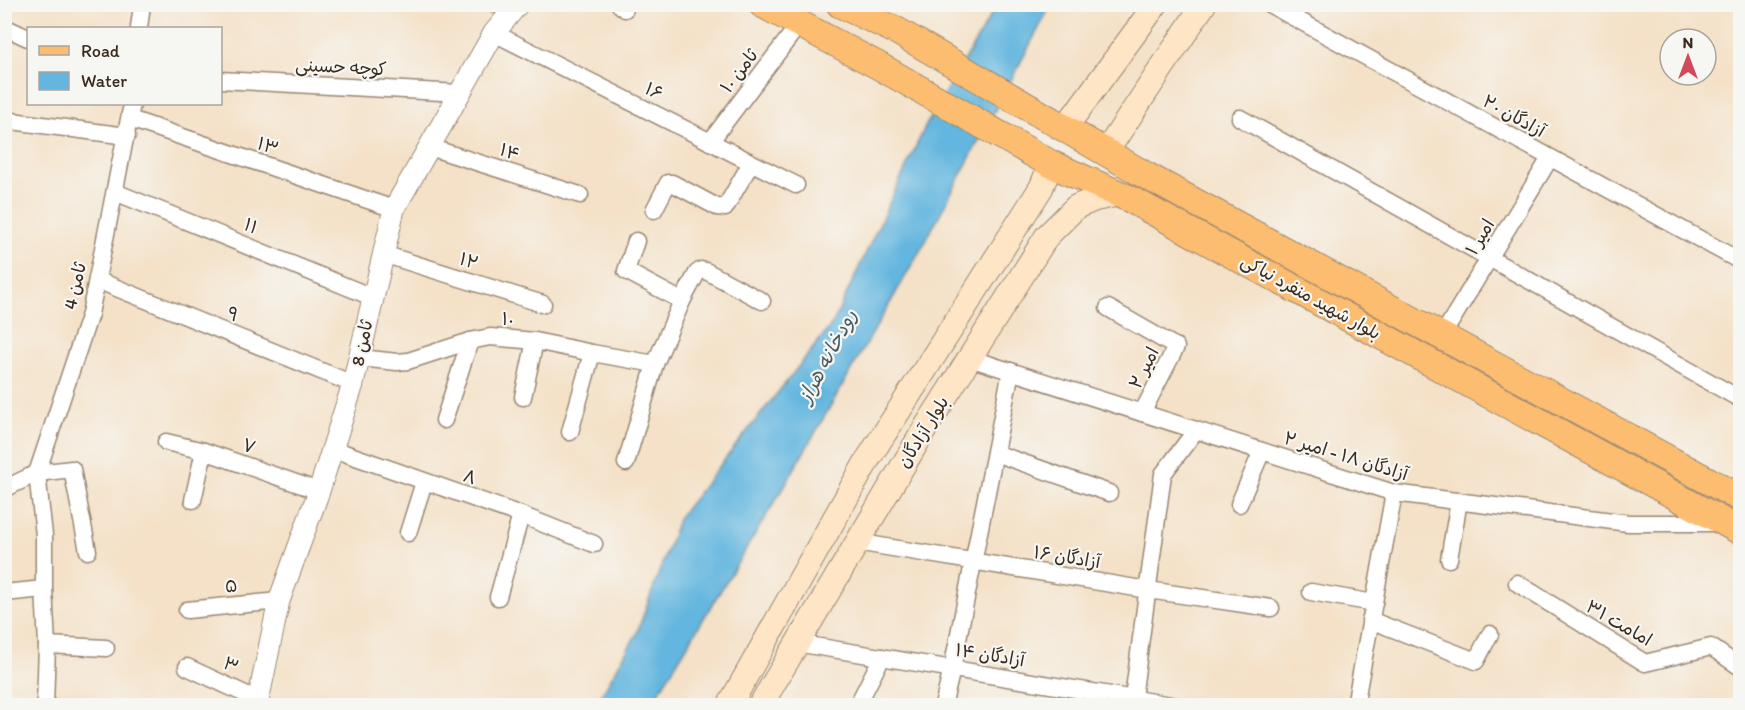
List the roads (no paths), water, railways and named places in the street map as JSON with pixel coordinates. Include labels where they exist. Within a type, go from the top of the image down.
[{"type":"main road","name":"بلوار شهید منفرد نیاکی","points":[[840,4],[897,31],[1106,152],[1740,498]]},
{"type":"main road","points":[[1065,128],[1156,4]]},
{"type":"main road","points":[[1106,152],[1204,4]]},
{"type":"main road","name":"بلوار شهید منفرد نیاکی","points":[[771,6],[805,14],[879,66],[1051,164],[1119,194],[1733,527]]},
{"type":"main road","name":"بلوار آزادگان","points":[[729,705],[862,469],[1041,188],[1051,164]]},
{"type":"main road","name":"بلوار آزادگان","points":[[760,705],[919,438],[1047,236],[1076,207],[1095,199],[1119,194]]},
{"type":"main road","points":[[1282,281],[1291,280],[1299,272],[1298,258]]},
{"type":"main road","points":[[1328,306],[1326,293],[1328,287],[1341,281]]},
{"type":"main road","points":[[890,424],[919,438]]},
{"type":"street","points":[[139,27],[142,4]]},
{"type":"street","name":"آزادگان ۲۰","points":[[1269,4],[1740,261]]},
{"type":"street","name":"ثامن 8","points":[[258,703],[279,601],[333,449],[353,384],[394,209],[495,33],[508,6]]},
{"type":"street","name":"ثامن ۱۰","points":[[710,142],[805,14]]},
{"type":"street","points":[[4,27],[27,38]]},
{"type":"street","name":"۱۶","points":[[495,33],[795,185]]},
{"type":"street","name":"کوچه حسینی","points":[[222,80],[460,93]]},
{"type":"street","name":"ثامن 4","points":[[37,472],[90,314],[131,111]]},
{"type":"street","name":"۱۳","points":[[131,111],[394,209]]},
{"type":"street","points":[[1240,118],[1740,399]]},
{"type":"street","points":[[4,120],[127,136]]},
{"type":"street","name":"۱۴","points":[[429,147],[580,195]]},
{"type":"street","name":"امیر ۱","points":[[1442,336],[1550,158]]},
{"type":"street","points":[[654,210],[668,183],[717,207],[725,208],[751,163]]},
{"type":"street","name":"۱۱","points":[[115,192],[372,297]]},
{"type":"street","points":[[636,241],[626,271],[682,301]]},
{"type":"street","name":"۱۲","points":[[382,254],[543,304]]},
{"type":"street","points":[[626,463],[655,364],[682,301],[697,273],[701,270],[706,271],[762,301]]},
{"type":"street","name":"۹","points":[[97,280],[353,384]]},
{"type":"street","name":"امیر ۲","points":[[1108,308],[1176,347],[1143,413]]},
{"type":"street","name":"۱۰","points":[[360,358],[408,361],[470,340],[490,337],[535,340],[655,364]]},
{"type":"street","points":[[444,420],[470,340]]},
{"type":"street","points":[[523,397],[535,340]]},
{"type":"street","points":[[570,432],[592,353]]},
{"type":"street","name":"آزادگان ۱۸ - امیر ۲","points":[[969,358],[1394,493],[1628,523],[1733,527]]},
{"type":"street","points":[[943,705],[974,562],[1011,371]]},
{"type":"street","points":[[1128,700],[1148,590],[1163,474],[1196,430]]},
{"type":"street","name":"۷","points":[[166,442],[204,451],[318,491]]},
{"type":"street","name":"۸","points":[[333,449],[521,515],[594,544]]},
{"type":"street","points":[[193,500],[204,451]]},
{"type":"street","points":[[1239,504],[1262,451]]},
{"type":"street","points":[[995,453],[1109,493]]},
{"type":"street","points":[[4,489],[37,472],[72,469],[88,551]]},
{"type":"street","points":[[37,472],[44,535],[47,645],[45,705]]},
{"type":"street","points":[[408,533],[424,482]]},
{"type":"street","points":[[1355,705],[1394,493]]},
{"type":"street","points":[[1449,560],[1459,501]]},
{"type":"street","points":[[498,597],[521,515]]},
{"type":"street","name":"آزادگان ۱۶","points":[[856,542],[1271,608]]},
{"type":"street","name":"امامت ۳۱","points":[[1516,583],[1645,663],[1711,647],[1740,667]]},
{"type":"street","points":[[4,593],[44,589]]},
{"type":"street","points":[[1311,592],[1374,603]]},
{"type":"street","name":"۵","points":[[188,610],[279,601]]},
{"type":"street","points":[[1370,620],[1476,661],[1490,634]]},
{"type":"street","name":"آزادگان ۱۴","points":[[796,644],[1128,700],[1177,705]]},
{"type":"street","points":[[47,645],[106,648]]},
{"type":"street","points":[[857,705],[882,657]]},
{"type":"street","name":"۳","points":[[188,667],[258,703]]},
{"type":"water","name":"رودخانه هراز","points":[[997,5],[1051,5],[923,246],[782,490],[651,705],[595,706],[637,633],[679,517],[833,323],[925,127]]}]
